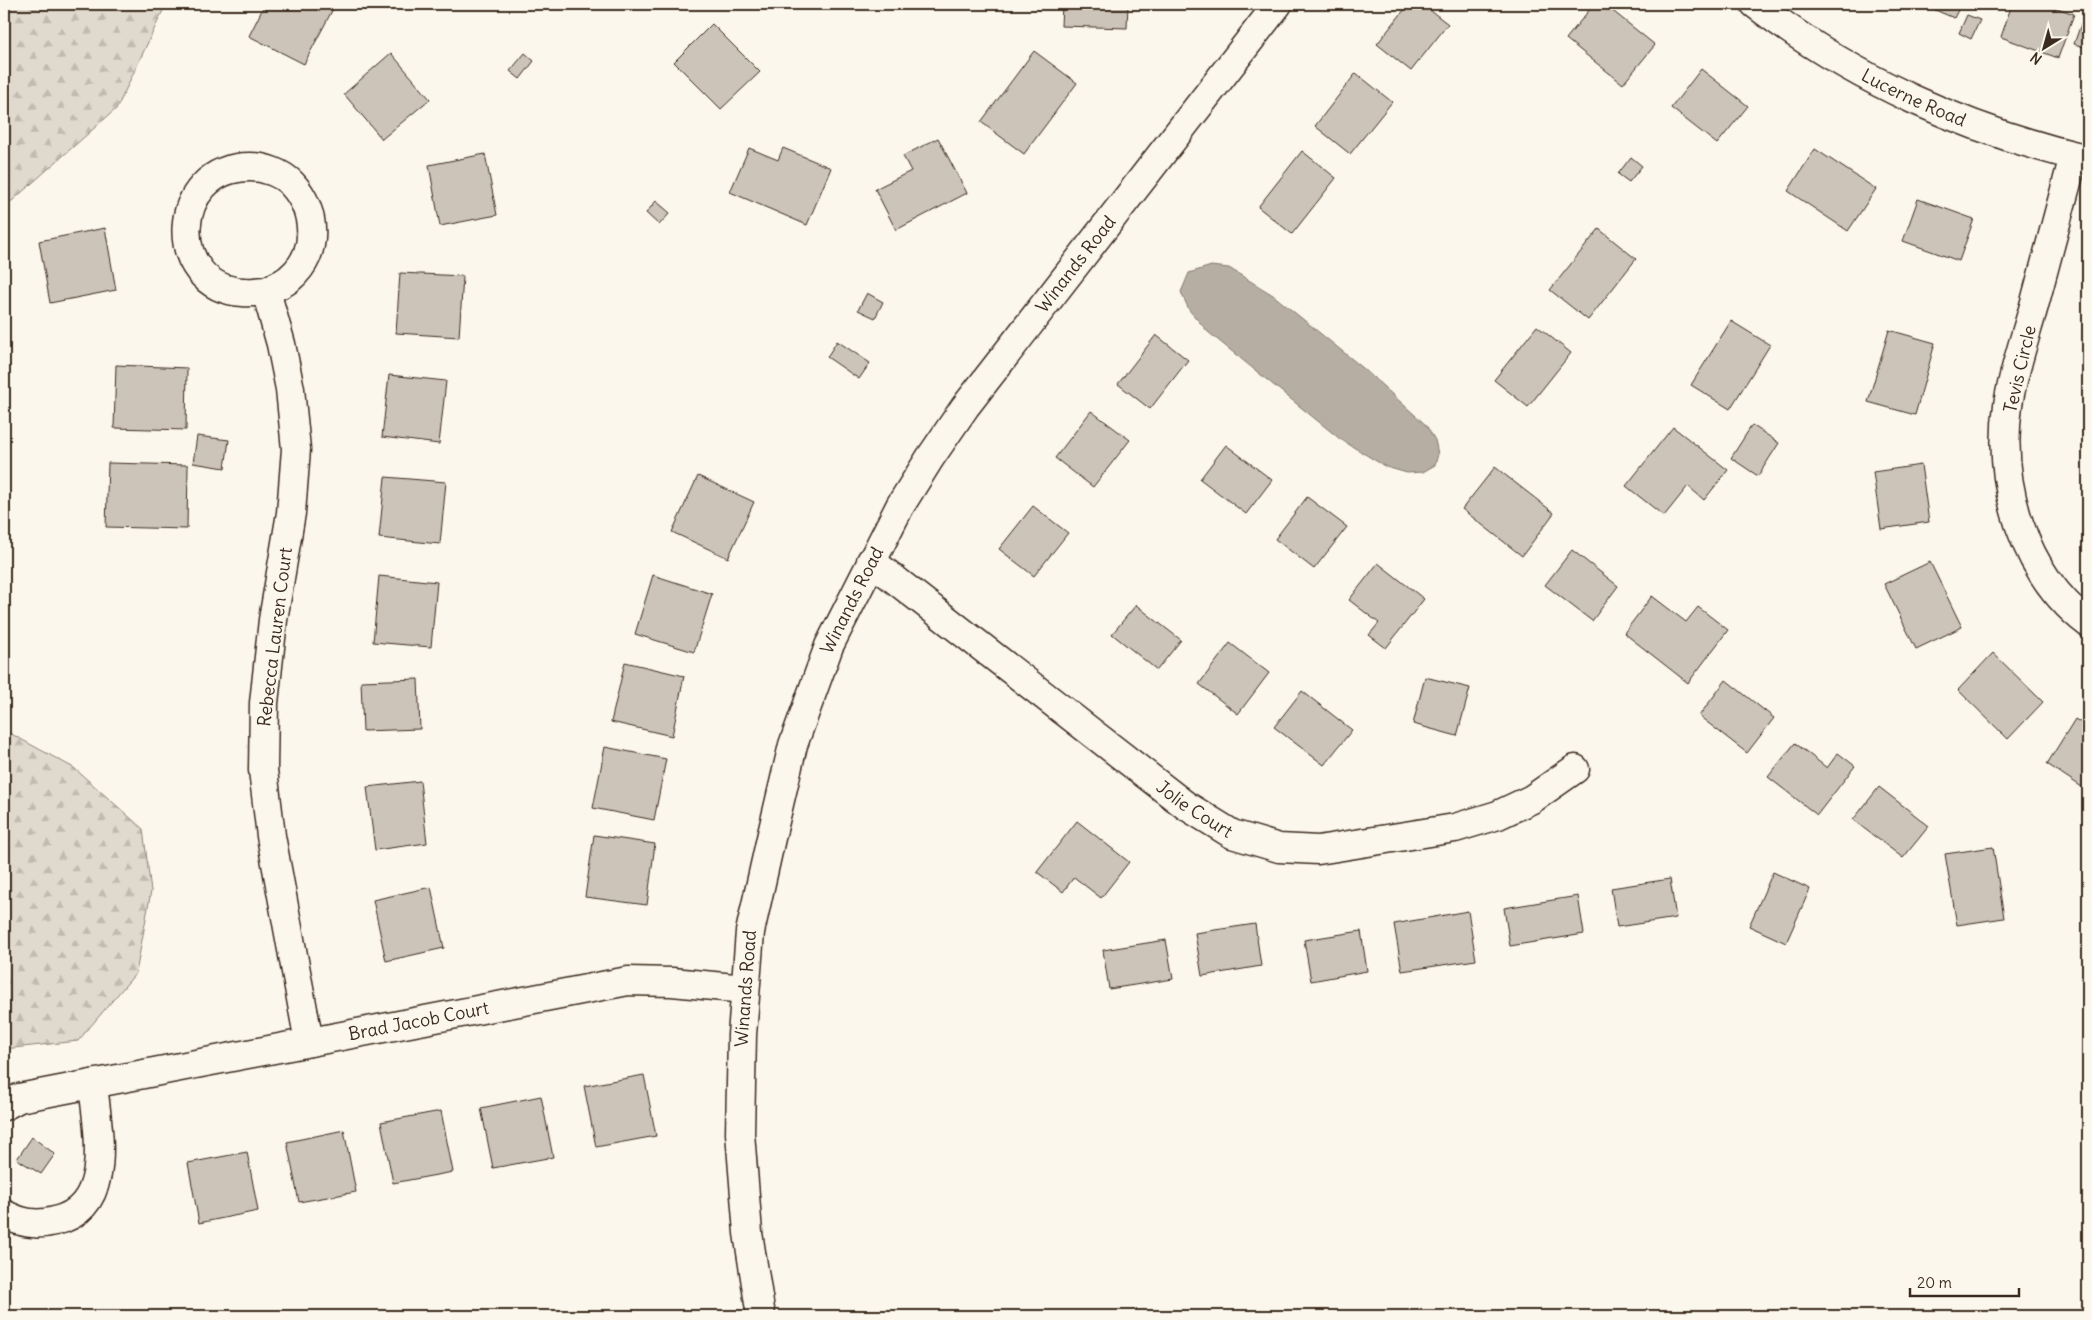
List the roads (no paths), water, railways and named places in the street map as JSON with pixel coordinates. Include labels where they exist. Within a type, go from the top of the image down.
[{"type":"street","name":"Winands Road","points":[[761,1316],[748,1232],[740,1133],[742,1035],[750,932],[793,744],[829,646],[871,561],[925,466],[965,407],[1278,4]]},
{"type":"street","name":"Lucerne Road","points":[[1755,4],[1840,61],[1899,94],[1975,125],[2081,157]]},
{"type":"street","name":"Tevis Circle","points":[[2081,157],[2008,405],[2007,456],[2011,500],[2026,543],[2052,586],[2088,623]]},
{"type":"street","points":[[237,167],[261,167],[287,179],[303,196],[311,216],[312,238],[304,261],[290,279],[266,291],[242,292],[220,286],[202,272],[190,255],[186,233],[187,213],[198,191],[215,176],[237,167]]},
{"type":"street","name":"Rebecca Lauren Court","points":[[266,291],[281,344],[290,389],[296,449],[291,513],[273,620],[264,703],[264,770],[271,836],[309,1042]]},
{"type":"street","name":"Jolie Court","points":[[871,561],[1185,805],[1232,834],[1279,848],[1318,850],[1455,828],[1498,815],[1532,799],[1575,769]]},
{"type":"street","name":"Brad Jacob Court","points":[[4,1106],[19,1098],[628,981],[672,982],[746,989]]},
{"type":"street","points":[[4,1214],[24,1223],[44,1224],[64,1219],[80,1210],[89,1196],[97,1177],[99,1150],[93,1084]]}]
